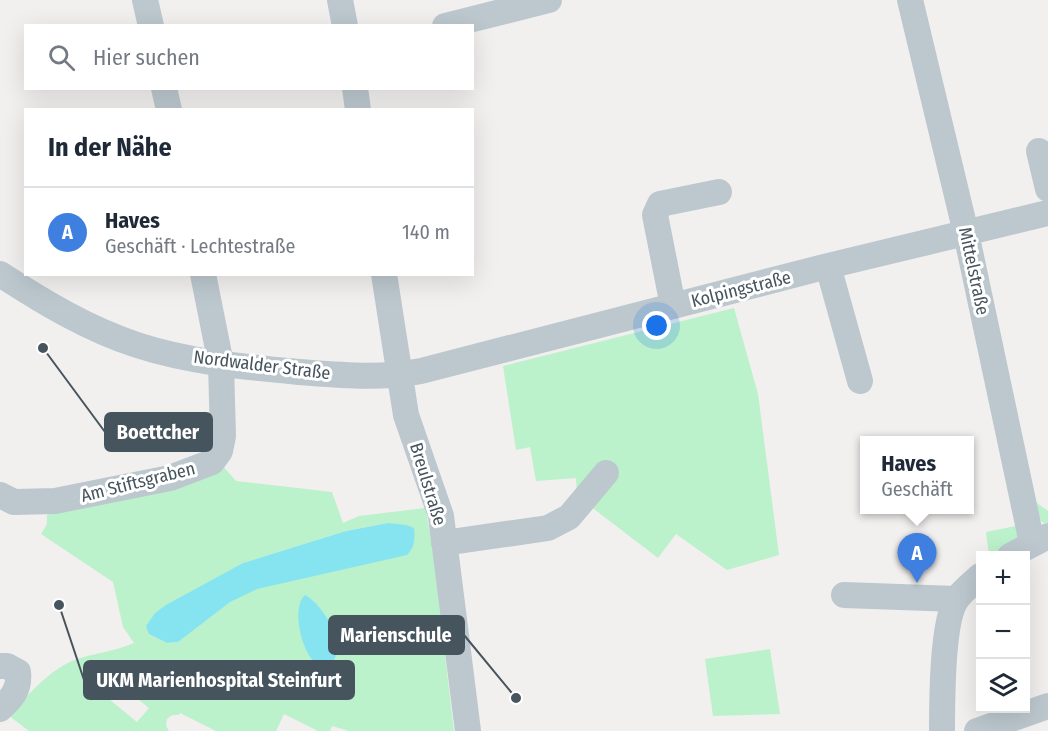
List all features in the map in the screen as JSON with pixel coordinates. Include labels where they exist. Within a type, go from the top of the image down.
[{"type":"street","points":[[145,0],[151,24]]},
{"type":"street","points":[[340,0],[345,24]]},
{"type":"street","points":[[453,24],[549,0]]},
{"type":"street","name":"Mittelstraße","points":[[910,0],[966,233],[1030,545]]},
{"type":"street","points":[[355,90],[358,108]]},
{"type":"street","points":[[1039,152],[1048,189]]},
{"type":"street","points":[[673,306],[656,215],[660,204],[719,192]]},
{"type":"street","name":"Kolpingstraße","points":[[399,375],[828,266],[1048,213]]},
{"type":"street","points":[[828,266],[860,381]]},
{"type":"street","name":"Nordwalder Straße","points":[[0,274],[47,303],[99,330],[139,346],[221,364],[315,373],[399,375]]},
{"type":"street","name":"Am Stiftsgraben","points":[[0,495],[14,502],[55,501],[170,478],[212,462],[220,451],[223,436],[221,364],[203,276]]},
{"type":"street","name":"Breulstraße","points":[[384,276],[406,416],[441,516],[468,731]]},
{"type":"street","points":[[444,543],[549,528],[569,517],[606,473]]},
{"type":"street","points":[[942,731],[942,684],[949,625],[956,600],[976,581]]},
{"type":"street","points":[[844,596],[956,600]]},
{"type":"street","points":[[0,666],[7,666],[18,672],[20,684],[9,701],[0,709]]},
{"type":"street","points":[[977,731],[1048,706]]},
{"type":"green space","points":[[734,308],[758,394],[779,555],[727,570],[676,534],[658,558],[577,496],[576,478],[536,481],[530,447],[516,450],[503,366]]},
{"type":"green space","points":[[221,464],[236,481],[332,492],[343,523],[359,516],[425,508],[431,537],[454,731],[349,731],[332,726],[330,731],[318,731],[284,714],[276,731],[216,731],[180,713],[167,719],[166,726],[169,731],[29,731],[8,715],[46,678],[72,661],[134,643],[123,627],[113,582],[41,534],[47,524],[49,512]],"holes":[[[388,523],[279,582],[245,593],[215,612],[178,642],[167,643],[149,634],[155,613],[243,563],[346,531]],[[122,686],[149,708],[137,722],[110,700]]]},
{"type":"green space","points":[[1034,503],[1048,511],[1048,523],[1043,523],[1036,514]]},
{"type":"green space","points":[[1016,526],[1018,537],[1016,546],[1007,551],[988,551],[986,532]]},
{"type":"green space","points":[[770,649],[780,714],[713,716],[705,659]]},
{"type":"water","points":[[388,523],[414,528],[414,543],[407,555],[257,589],[230,602],[178,642],[167,643],[149,634],[146,626],[155,613],[243,563],[346,531]]},
{"type":"water","points":[[305,595],[322,610],[335,633],[337,653],[328,668],[319,666],[312,659],[301,637],[298,612],[300,602]]},
{"type":"place","name":"Boettcher","points":[[43,348]]},
{"type":"place","name":"Haves","points":[[917,583]]},
{"type":"place","name":"UKM Marienhospital Steinfurt","points":[[59,605]]},
{"type":"place","name":"Marienschule","points":[[516,698]]}]
